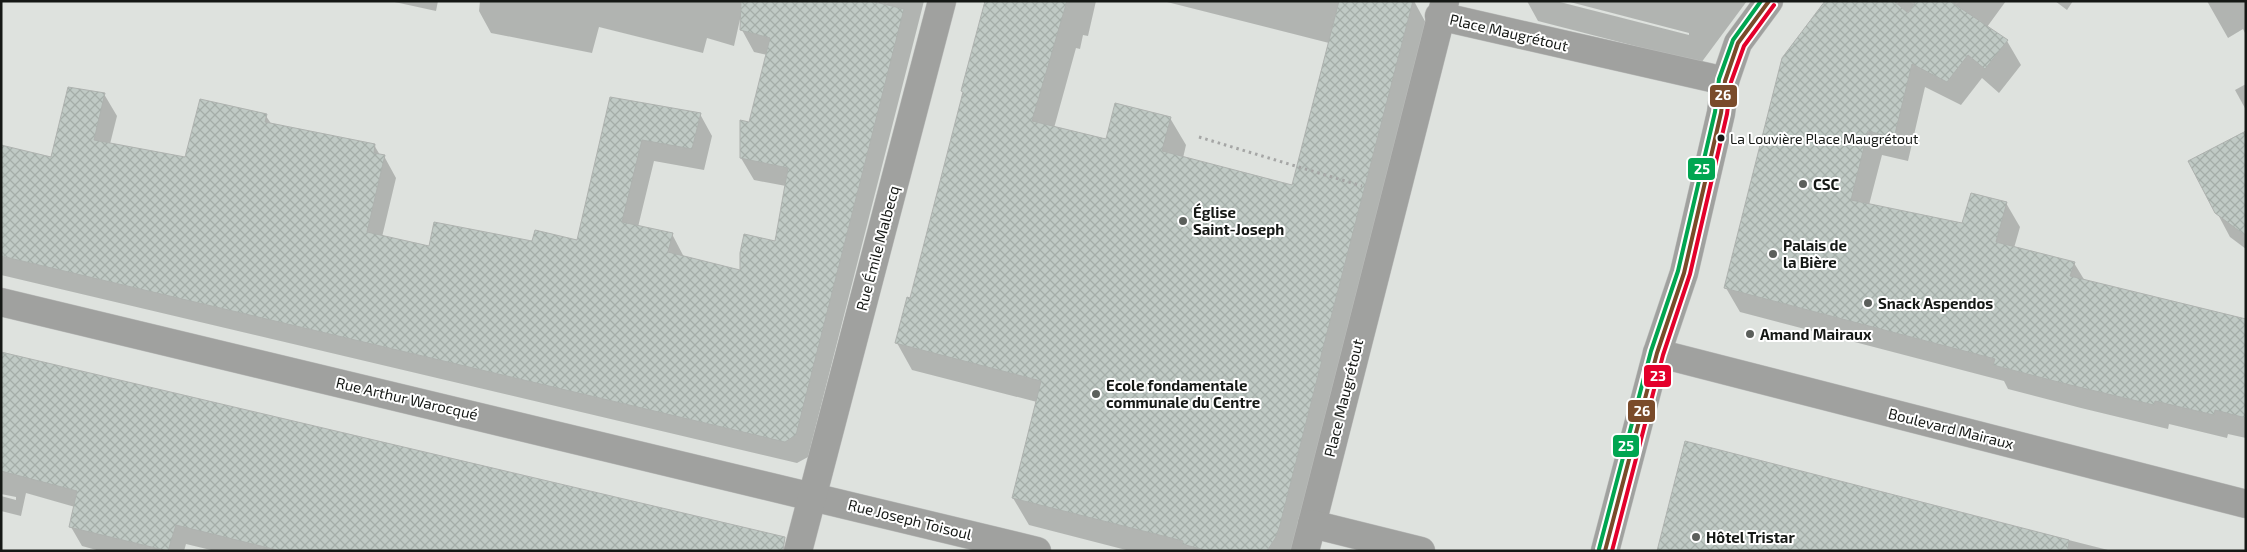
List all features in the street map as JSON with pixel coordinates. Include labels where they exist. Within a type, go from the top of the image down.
[{"type":"street","name":"Rue Émile Malbecq","points":[[798,551],[942,1]]},
{"type":"street","points":[[1605,551],[1657,352],[1684,273],[1721,114],[1725,81],[1738,43],[1769,1]]},
{"type":"street","name":"Place Maugrétout","points":[[1305,551],[1442,9],[1725,81]]},
{"type":"street","name":"Rue Arthur Warocqué","points":[[1,302],[812,495]]},
{"type":"street","name":"Boulevard Mairaux","points":[[1657,352],[2246,504]]},
{"type":"street","name":"Rue Joseph Toisoul","points":[[812,495],[1037,551]]},
{"type":"street","points":[[1312,524],[1421,551]]},
{"type":"path","points":[[1200,137],[1394,196]]},
{"type":"building","points":[[741,1],[871,1],[904,9],[796,435],[785,442],[1,256],[1,145],[51,157],[68,87],[105,93],[94,140],[185,157],[200,99],[267,114],[265,122],[375,144],[374,153],[385,155],[367,232],[429,246],[434,222],[532,241],[535,230],[577,240],[610,97],[701,113],[692,149],[642,140],[622,222],[673,233],[668,252],[740,270],[740,253],[744,234],[775,241],[788,168],[740,158],[740,120],[749,122],[770,38],[740,30]]},
{"type":"building","points":[[985,1],[1067,1],[1032,121],[1106,139],[1115,103],[1171,117],[1162,151],[1292,185],[1339,1],[1413,1],[1320,360],[1322,360],[1280,525],[1276,537],[1267,551],[1208,551],[1182,544],[1183,541],[1012,498],[1041,381],[895,343],[907,297],[910,298]]},
{"type":"building","points":[[1825,1],[1894,1],[1908,13],[1916,1],[1950,1],[2008,40],[1985,69],[1968,55],[1947,82],[1912,64],[1894,138],[1868,131],[1851,200],[1962,223],[1971,193],[2007,202],[1996,242],[2075,262],[2070,276],[2246,319],[2246,418],[2215,410],[2214,415],[2155,401],[2154,405],[2066,384],[1993,365],[1995,359],[1724,288],[1782,58]]},
{"type":"building","points":[[2246,131],[2246,236],[2215,213],[2188,161]]},
{"type":"building","points":[[1,352],[785,537],[783,551],[281,551],[176,525],[168,551],[69,527],[77,491],[1,471]]},
{"type":"building","points":[[1685,441],[2069,540],[2068,551],[1657,551]]},
{"type":"transit line","name":"25","points":[[1599,549],[1651,351],[1678,271],[1715,112],[1719,79],[1733,40],[1761,1]]},
{"type":"transit line","name":"26","points":[[1605,551],[1657,353],[1684,273],[1721,113],[1725,81],[1738,43],[1769,1]]},
{"type":"transit line","name":"23","points":[[1612,551],[1663,355],[1690,274],[1727,114],[1731,82],[1744,46],[1774,5]]},
{"type":"place","name":"La Louvière Place Maugrétout","points":[[1721,138]]},
{"type":"place","name":"CSC","points":[[1803,184]]},
{"type":"place","name":"Église Saint-Joseph","points":[[1183,221]]},
{"type":"place","name":"Palais de la Bière","points":[[1773,254]]},
{"type":"place","name":"Snack Aspendos","points":[[1868,303]]},
{"type":"place","name":"Amand Mairaux","points":[[1750,334]]},
{"type":"place","name":"Ecole fondamentale communale du Centre","points":[[1096,394]]},
{"type":"place","name":"Hôtel Tristar","points":[[1696,537]]}]
